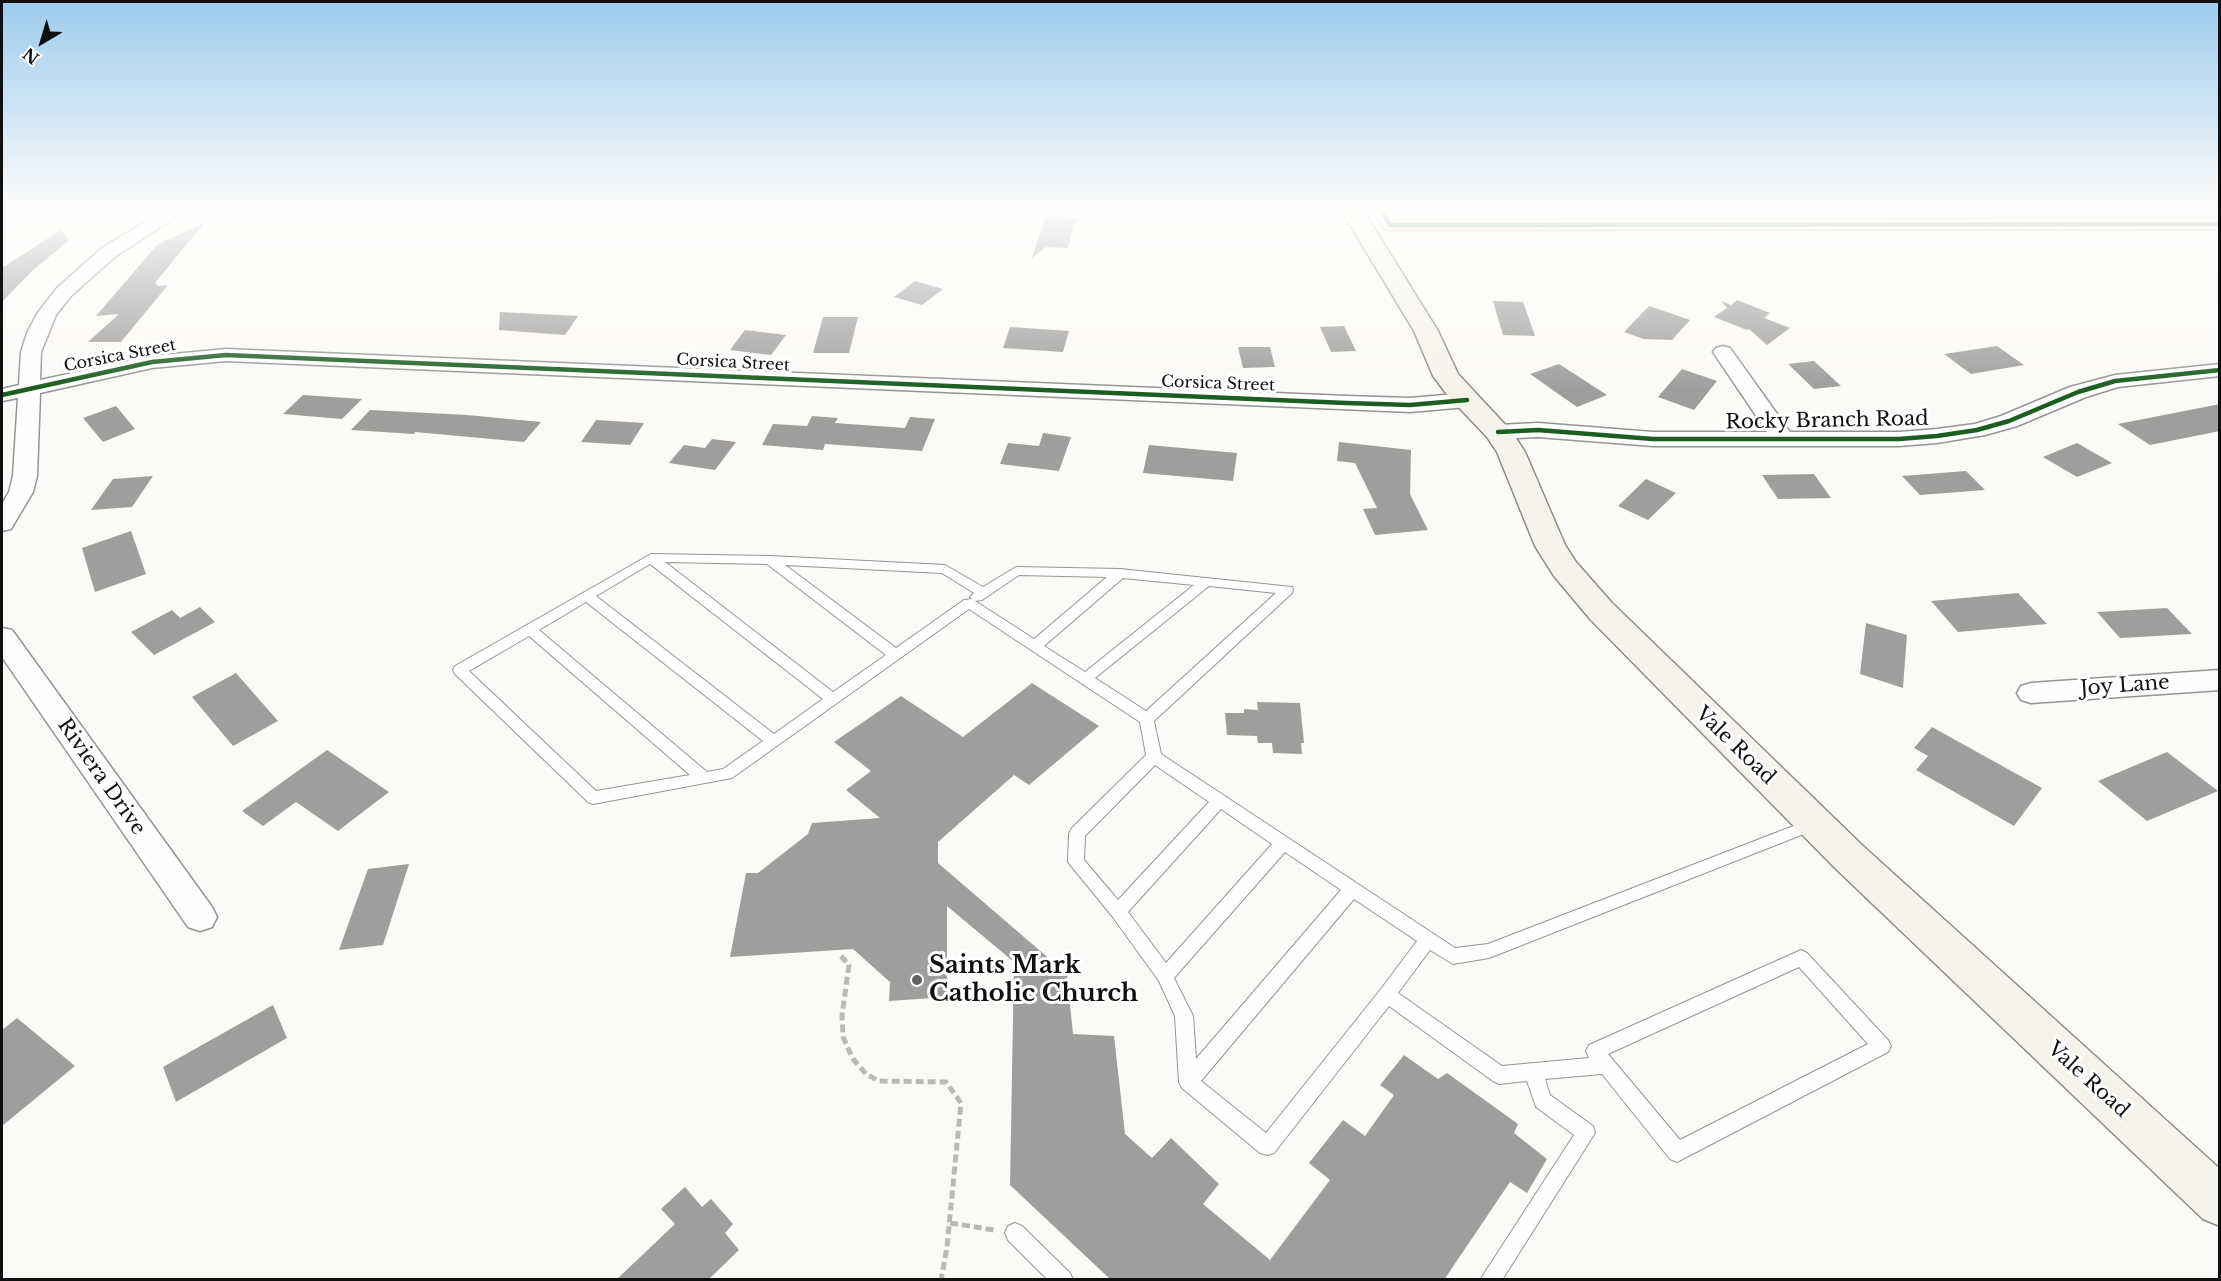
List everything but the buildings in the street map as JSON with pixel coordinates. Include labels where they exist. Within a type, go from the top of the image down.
[{"type":"main road","name":"Vale Road","points":[[1395,270],[1446,376],[1498,432],[1511,452],[1550,546],[1565,569],[1601,611],[1814,824],[1976,978],[2220,1202]]},
{"type":"street","points":[[2,523],[21,492],[25,476],[32,352],[37,333],[47,314],[64,292],[89,270]]},
{"type":"street","points":[[1723,352],[1783,439]]},
{"type":"street","name":"Corsica Street","points":[[2,395],[152,362],[226,356],[1346,403],[1410,405],[1467,399]]},
{"type":"street","name":"Rocky Branch Road","points":[[1498,432],[1538,430],[1653,439],[1899,439],[1977,430],[2009,421],[2078,392],[2115,381],[2220,370]]},
{"type":"street","name":"Riviera Drive","points":[[2,637],[200,917]]},
{"type":"street","name":"Joy Lane","points":[[2031,693],[2220,680]]},
{"type":"lane","points":[[651,558],[833,699]]},
{"type":"lane","points":[[983,593],[945,569],[770,560],[651,558],[460,670],[593,798],[727,774],[1016,571],[1120,573],[1287,590],[1147,719]]},
{"type":"lane","points":[[770,560],[896,655]]},
{"type":"lane","points":[[1035,646],[1120,573]]},
{"type":"lane","points":[[1085,679],[1206,582]]},
{"type":"lane","points":[[587,596],[773,741]]},
{"type":"lane","points":[[969,603],[1147,719],[1154,757],[1453,956],[1489,951],[1814,824]]},
{"type":"lane","points":[[530,629],[704,778]]},
{"type":"lane","points":[[1154,757],[1077,834],[1076,862],[1118,910],[1165,976],[1184,1016],[1188,1082],[1267,1146],[1387,995],[1428,939]]},
{"type":"lane","points":[[1118,910],[1219,801]]},
{"type":"lane","points":[[1165,976],[1283,843]]},
{"type":"lane","points":[[1188,1082],[1352,889]]},
{"type":"lane","points":[[1801,958],[1882,1046],[1677,1152],[1606,1065],[1595,1051],[1801,958]]},
{"type":"lane","points":[[1387,995],[1500,1075],[1606,1065]]},
{"type":"lane","points":[[1490,1280],[1586,1133],[1543,1101],[1533,1071]]},
{"type":"lane","points":[[1016,1233],[1063,1280]]},
{"type":"path","points":[[841,956],[849,965],[842,1015],[843,1037],[853,1059],[866,1074],[879,1081],[946,1082],[961,1102],[950,1223],[942,1280]]},
{"type":"path","points":[[950,1223],[1016,1233]]},
{"type":"cycle path","points":[[2,395],[152,362],[226,355],[1346,403],[1410,405],[1467,400]]},
{"type":"cycle path","points":[[1498,432],[1538,430],[1653,439],[1899,439],[1937,436],[1977,430],[2009,421],[2078,392],[2115,381],[2220,370]]},
{"type":"place","name":"Saints Mark Catholic Church","points":[[917,980]]}]
